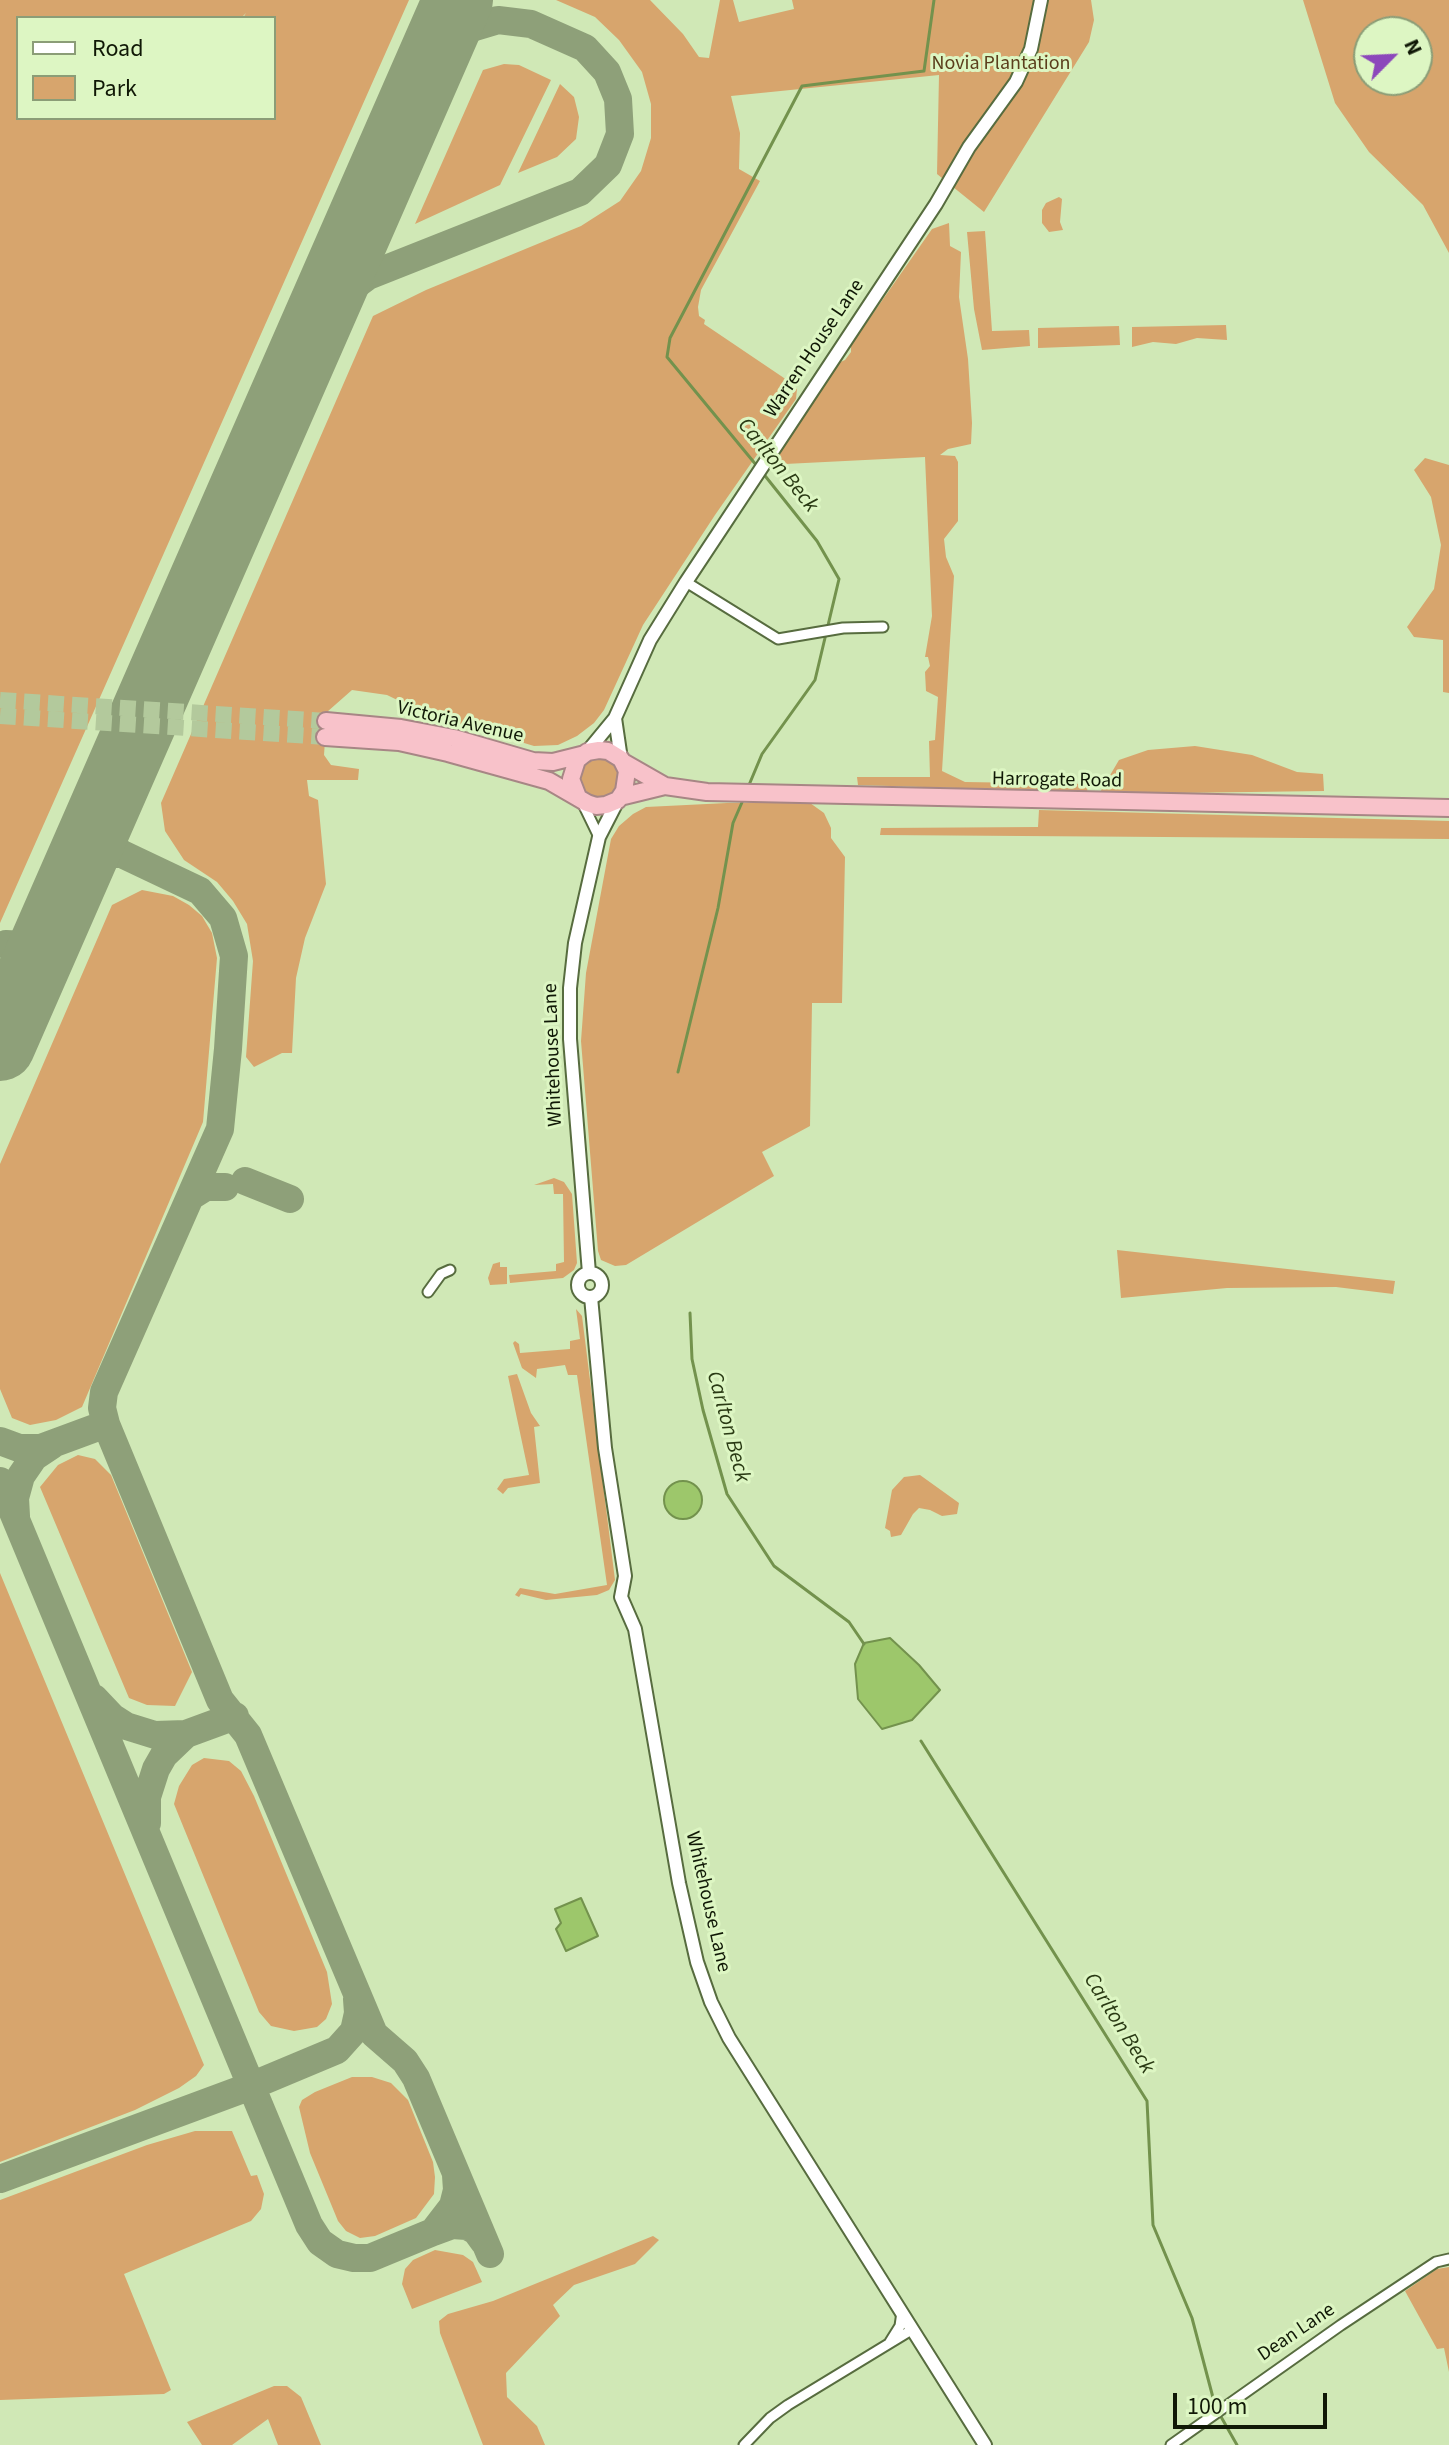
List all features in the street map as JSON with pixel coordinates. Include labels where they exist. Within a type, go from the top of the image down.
[{"type":"highway","name":"Victoria Avenue","points":[[325,729],[401,728],[549,781],[580,798]]},
{"type":"highway","name":"Victoria Avenue","points":[[452,746],[533,761],[553,762],[586,753]]},
{"type":"highway","points":[[608,751],[622,761],[627,781],[619,798],[596,806],[580,798],[571,779],[573,769],[586,753],[608,751]]},
{"type":"highway","name":"Harrogate Road","points":[[622,761],[665,786],[707,792],[1449,808]]},
{"type":"highway","name":"Harrogate Road","points":[[619,798],[665,786]]},
{"type":"street","name":"Warren House Lane","points":[[586,753],[615,718],[650,640],[686,582],[936,204],[969,147],[1016,82],[1031,49],[1041,0]]},
{"type":"street","points":[[686,582],[778,639],[843,628],[883,627]]},
{"type":"street","points":[[615,718],[622,761]]},
{"type":"street","points":[[580,798],[599,837]]},
{"type":"street","name":"Whitehouse Lane","points":[[619,798],[599,837],[575,943],[570,988],[570,1039],[589,1273],[578,1284],[583,1295],[591,1297],[605,1448],[625,1576],[621,1597],[635,1629],[679,1883],[697,1962],[711,2002],[729,2038],[985,2445]]},
{"type":"street","points":[[428,1292],[441,1274],[450,1270]]},
{"type":"street","name":"Dean Lane","points":[[1171,2445],[1224,2405],[1436,2262],[1449,2259]]},
{"type":"street","points":[[888,2345],[900,2326],[902,2312]]},
{"type":"street","points":[[744,2445],[770,2418],[788,2405],[913,2329]]},
{"type":"green space","points":[[0,0],[409,0],[0,923]]},
{"type":"green space","name":"Novia Plantation","points":[[556,0],[650,0],[683,34],[699,57],[709,58],[720,0],[733,0],[739,22],[794,9],[792,0],[1091,0],[1094,20],[1089,42],[984,212],[937,174],[939,75],[731,96],[740,133],[739,169],[760,181],[701,290],[699,316],[705,320],[704,324],[797,389],[796,399],[643,625],[604,710],[594,723],[577,736],[558,745],[534,746],[422,712],[387,695],[352,690],[327,712],[324,755],[331,765],[359,769],[358,780],[307,780],[309,796],[318,800],[326,884],[305,938],[296,978],[292,1053],[282,1053],[254,1067],[246,1057],[253,961],[247,924],[217,882],[184,860],[165,831],[161,803],[373,316],[426,290],[581,226],[620,201],[641,171],[651,138],[651,104],[642,72],[619,40],[595,17]]},
{"type":"green space","points":[[1303,0],[1449,0],[1449,253],[1423,205],[1369,152],[1335,103]]},
{"type":"green space","points":[[504,64],[519,65],[551,80],[500,185],[415,224],[483,70]]},
{"type":"green space","points":[[560,84],[574,97],[579,117],[576,139],[557,157],[518,173]]},
{"type":"green space","points":[[1059,197],[1062,199],[1060,222],[1063,230],[1049,232],[1042,223],[1042,210],[1046,203]]},
{"type":"green space","points":[[949,223],[950,246],[961,252],[959,297],[968,359],[972,423],[971,444],[948,449],[940,455],[955,456],[958,462],[958,521],[944,539],[946,557],[954,576],[942,771],[965,782],[1088,784],[1087,792],[858,785],[857,777],[930,777],[929,741],[935,740],[938,697],[926,691],[925,672],[930,666],[928,657],[925,657],[932,616],[925,457],[785,464],[777,456],[836,364],[845,360],[851,352],[851,345],[932,229]]},
{"type":"green space","points":[[985,231],[992,331],[1029,330],[1030,346],[982,350],[974,309],[967,232]]},
{"type":"green space","points":[[1226,325],[1227,340],[1197,338],[1176,344],[1153,342],[1132,347],[1132,327]]},
{"type":"green space","points":[[1119,326],[1120,345],[1038,348],[1038,328]]},
{"type":"green space","points":[[1425,458],[1449,465],[1449,693],[1443,692],[1443,640],[1414,637],[1407,627],[1434,589],[1441,545],[1431,497],[1414,470]]},
{"type":"green space","points":[[1195,746],[1252,755],[1297,772],[1323,774],[1324,791],[1099,794],[1119,760],[1148,750]]},
{"type":"green space","points":[[600,757],[614,763],[620,777],[614,791],[600,797],[586,791],[580,777],[586,763]]},
{"type":"green space","points":[[810,803],[824,813],[831,828],[831,838],[845,857],[842,1003],[812,1003],[810,1126],[762,1152],[774,1176],[626,1265],[615,1266],[601,1260],[598,1251],[581,1041],[586,973],[611,839],[619,826],[646,807]]},
{"type":"green space","points":[[1039,810],[1449,821],[1449,839],[880,835],[881,828],[1038,827]]},
{"type":"green space","points":[[142,890],[173,896],[189,905],[202,916],[212,933],[217,958],[203,1122],[82,1407],[56,1420],[30,1425],[12,1418],[0,1389],[0,1164],[112,905]]},
{"type":"green space","points":[[554,1178],[564,1182],[572,1194],[577,1263],[574,1270],[563,1278],[510,1283],[509,1275],[556,1271],[556,1264],[564,1262],[563,1194],[554,1194],[553,1184],[534,1185]]},
{"type":"green space","points":[[1117,1250],[1395,1281],[1393,1294],[1336,1287],[1227,1288],[1121,1298]]},
{"type":"green space","points":[[500,1262],[500,1267],[507,1267],[507,1284],[490,1285],[488,1278],[493,1264]]},
{"type":"green space","points":[[576,1309],[582,1316],[615,1580],[609,1590],[597,1595],[546,1600],[521,1594],[519,1597],[515,1595],[520,1588],[555,1594],[607,1585],[577,1375],[568,1375],[565,1365],[537,1369],[536,1378],[522,1368],[513,1343],[519,1344],[520,1353],[570,1349],[570,1341],[580,1339]]},
{"type":"green space","points":[[517,1374],[531,1413],[540,1426],[534,1427],[540,1483],[508,1488],[503,1494],[497,1489],[504,1479],[529,1475],[508,1376]]},
{"type":"green space","points":[[78,1455],[95,1459],[111,1475],[192,1672],[175,1706],[147,1705],[129,1698],[40,1487],[58,1465]]},
{"type":"green space","points":[[920,1475],[959,1503],[957,1514],[942,1516],[919,1508],[901,1535],[891,1537],[890,1531],[885,1528],[892,1490],[904,1477]]},
{"type":"green space","points":[[0,1573],[204,2065],[196,2076],[179,2088],[135,2110],[0,2162]]},
{"type":"green space","points":[[204,1758],[229,1761],[241,1771],[254,1796],[327,1972],[332,2004],[326,2019],[317,2027],[294,2031],[271,2026],[259,2012],[174,1804],[179,1786],[192,1765]]},
{"type":"green space","points":[[352,2077],[372,2077],[391,2083],[408,2100],[433,2162],[435,2177],[434,2194],[416,2218],[375,2236],[360,2238],[346,2231],[338,2221],[310,2153],[299,2107],[302,2100],[315,2092]]},
{"type":"green space","points":[[195,2131],[232,2131],[251,2176],[257,2175],[264,2194],[261,2209],[251,2221],[124,2274],[171,2390],[164,2394],[0,2400],[0,2200],[147,2145]]},
{"type":"green space","points":[[653,2236],[659,2240],[635,2264],[574,2285],[553,2305],[560,2316],[506,2373],[507,2397],[537,2426],[545,2445],[483,2445],[440,2333],[439,2321],[448,2314],[493,2301]]},
{"type":"green space","points":[[435,2250],[463,2255],[473,2262],[482,2282],[412,2309],[402,2284],[405,2269],[413,2260]]},
{"type":"green space","points":[[1449,2267],[1449,2372],[1444,2348],[1437,2349],[1405,2291],[1437,2269]]},
{"type":"green space","points":[[274,2386],[287,2386],[301,2397],[321,2445],[278,2445],[268,2419],[232,2445],[202,2445],[187,2422]]},
{"type":"shaded area","points":[[683,1481],[696,1487],[702,1500],[696,1513],[683,1519],[670,1513],[664,1500],[670,1487]]},
{"type":"shaded area","points":[[890,1638],[940,1690],[912,1720],[882,1729],[858,1699],[855,1664],[864,1643]]},
{"type":"shaded area","points":[[581,1898],[598,1936],[566,1951],[556,1929],[561,1923],[555,1909]]},
{"type":"waterway","name":"Carlton Beck","points":[[757,466],[667,357],[670,338],[802,86],[924,71],[934,0]]},
{"type":"waterway","name":"Carlton Beck","points":[[749,785],[762,754],[815,680],[839,579],[817,541],[762,472]]},
{"type":"waterway","name":"Carlton Beck","points":[[678,1072],[718,908],[733,823],[743,800]]},
{"type":"waterway","name":"Carlton Beck","points":[[690,1313],[692,1359],[727,1494],[774,1566],[849,1622],[864,1644]]},
{"type":"waterway","name":"Carlton Beck","points":[[921,1741],[1147,2101],[1153,2225],[1192,2318],[1216,2409]]},
{"type":"waterway","name":"Carlton Beck","points":[[1220,2415],[1237,2445]]},
{"type":"taxiway","points":[[308,341],[337,299],[368,276],[580,192],[608,165],[620,134],[618,99],[607,72],[585,48],[531,24],[498,20],[468,29],[443,48],[424,77]]},
{"type":"taxiway","points":[[77,871],[85,860],[96,854],[122,854],[110,845],[103,833],[105,805]]},
{"type":"taxiway","points":[[122,854],[200,891],[223,918],[234,956],[220,1129],[104,1392],[102,1408],[106,1424],[220,1700],[248,1735],[374,2034],[405,2061],[416,2078],[490,2254]]},
{"type":"taxiway","points":[[17,1008],[24,969],[18,954],[6,944],[23,945],[38,940],[59,913]]},
{"type":"taxiway","points":[[245,1181],[290,1199]]},
{"type":"taxiway","points":[[190,1197],[206,1187],[225,1187]]},
{"type":"taxiway","points":[[0,1441],[19,1448],[41,1448],[106,1424]]},
{"type":"taxiway","points":[[16,1516],[15,1498],[21,1476],[34,1457],[52,1445]]},
{"type":"taxiway","points":[[0,1481],[309,2225],[320,2242],[337,2254],[354,2258],[370,2258],[433,2232]]},
{"type":"taxiway","points":[[94,1698],[112,1717],[126,1726],[155,1735],[186,1734],[164,1755],[156,1769],[147,1797],[147,1823]]},
{"type":"taxiway","points":[[186,1734],[235,1716]]},
{"type":"taxiway","points":[[0,2179],[251,2086],[337,2050],[354,2031],[357,1999]]},
{"type":"taxiway","points":[[456,2175],[457,2190],[453,2206],[433,2232],[452,2225],[467,2226],[476,2231],[484,2242]]},
{"type":"runway","points":[[0,1046],[458,0]]},
{"type":"tunnel","points":[[0,700],[326,721]]},
{"type":"tunnel","points":[[0,716],[325,737]]}]
